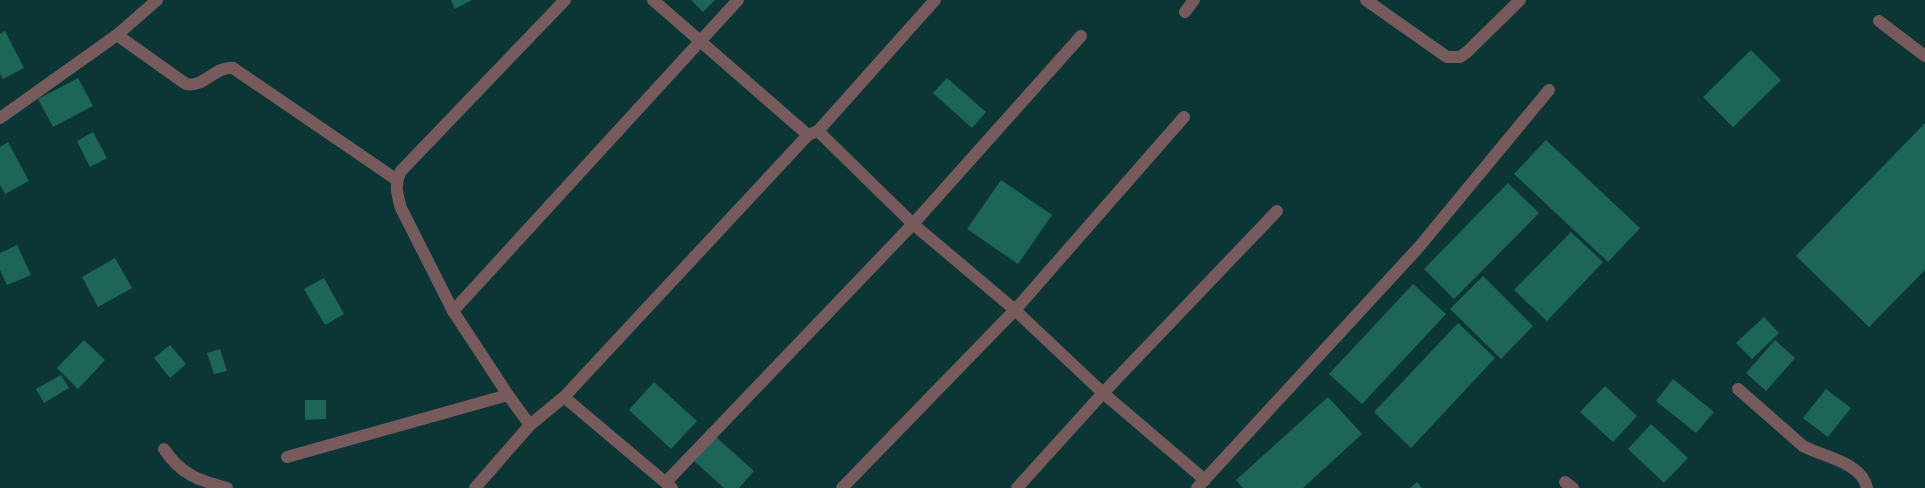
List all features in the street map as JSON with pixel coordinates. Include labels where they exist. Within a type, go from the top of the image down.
[{"type":"street","points":[[0,118],[117,35],[157,0]]},
{"type":"street","points":[[530,424],[508,395],[453,311],[401,208],[396,190],[397,180],[401,171],[565,0]]},
{"type":"street","points":[[653,0],[813,133],[913,224],[1014,310],[1201,484],[1420,247],[1549,90]]},
{"type":"street","points":[[453,311],[738,0]]},
{"type":"street","points":[[478,487],[530,424],[564,397],[813,133],[935,0]]},
{"type":"street","points":[[1185,12],[1194,0]]},
{"type":"street","points":[[1366,0],[1448,57],[1460,56],[1467,52],[1520,0]]},
{"type":"street","points":[[1879,21],[1925,56]]},
{"type":"street","points":[[117,35],[186,84],[197,84],[222,69],[227,67],[233,68],[397,180]]},
{"type":"street","points":[[564,397],[669,485],[913,224],[1080,36]]},
{"type":"street","points":[[842,488],[1014,310],[1184,117]]},
{"type":"street","points":[[1017,488],[1103,393],[1277,211]]},
{"type":"street","points":[[1738,389],[1803,446],[1815,453],[1831,456],[1860,473],[1866,480],[1867,488]]},
{"type":"street","points":[[287,457],[508,395]]},
{"type":"street","points":[[164,449],[180,470],[190,476],[227,488]]},
{"type":"building","points":[[451,0],[472,0],[455,9]]},
{"type":"building","points":[[691,0],[715,0],[703,12]]},
{"type":"building","points":[[5,31],[24,68],[3,79],[0,74],[0,34]]},
{"type":"building","points":[[1751,50],[1781,80],[1733,127],[1703,97]]},
{"type":"building","points":[[78,78],[93,106],[53,127],[38,99]]},
{"type":"building","points":[[947,78],[986,112],[972,128],[933,93]]},
{"type":"building","points":[[1925,123],[1925,270],[1869,327],[1796,256]]},
{"type":"building","points":[[93,132],[107,158],[90,167],[77,141]]},
{"type":"building","points":[[1546,140],[1640,228],[1608,262],[1514,174]]},
{"type":"building","points":[[8,142],[29,181],[5,194],[0,185],[0,147]]},
{"type":"building","points":[[1001,180],[1052,215],[1018,264],[967,229]]},
{"type":"building","points":[[1508,183],[1539,213],[1454,299],[1424,269]]},
{"type":"building","points":[[1571,232],[1603,262],[1547,321],[1514,290]]},
{"type":"building","points":[[17,245],[31,275],[7,285],[0,270],[0,253]]},
{"type":"building","points":[[115,258],[132,288],[98,307],[82,277]]},
{"type":"building","points":[[1483,276],[1533,326],[1501,359],[1450,309]]},
{"type":"building","points":[[324,278],[344,314],[325,325],[304,289]]},
{"type":"building","points":[[1413,284],[1446,314],[1362,404],[1329,374]]},
{"type":"building","points":[[1764,317],[1779,333],[1752,359],[1736,343]]},
{"type":"building","points":[[1458,323],[1495,358],[1411,448],[1374,412]]},
{"type":"building","points":[[84,340],[105,360],[78,389],[57,368]]},
{"type":"building","points":[[1775,340],[1795,358],[1766,391],[1746,373]]},
{"type":"building","points":[[170,345],[186,364],[170,378],[154,358]]},
{"type":"building","points":[[220,349],[227,371],[214,374],[207,353]]},
{"type":"building","points":[[61,375],[69,388],[44,403],[36,389]]},
{"type":"building","points":[[1673,379],[1714,412],[1696,433],[1656,401]]},
{"type":"building","points":[[654,382],[697,421],[671,449],[629,410]]},
{"type":"building","points":[[1605,386],[1637,416],[1613,442],[1580,412]]},
{"type":"building","points":[[1826,389],[1851,408],[1828,437],[1803,418]]},
{"type":"building","points":[[1328,397],[1362,434],[1303,488],[1243,488],[1236,480]]},
{"type":"building","points":[[305,400],[326,400],[326,419],[305,420]]},
{"type":"building","points":[[1651,424],[1688,458],[1664,483],[1628,449]]},
{"type":"building","points":[[716,437],[754,471],[739,488],[724,488],[694,461]]},
{"type":"building","points":[[1417,482],[1422,488],[1410,488]]}]
